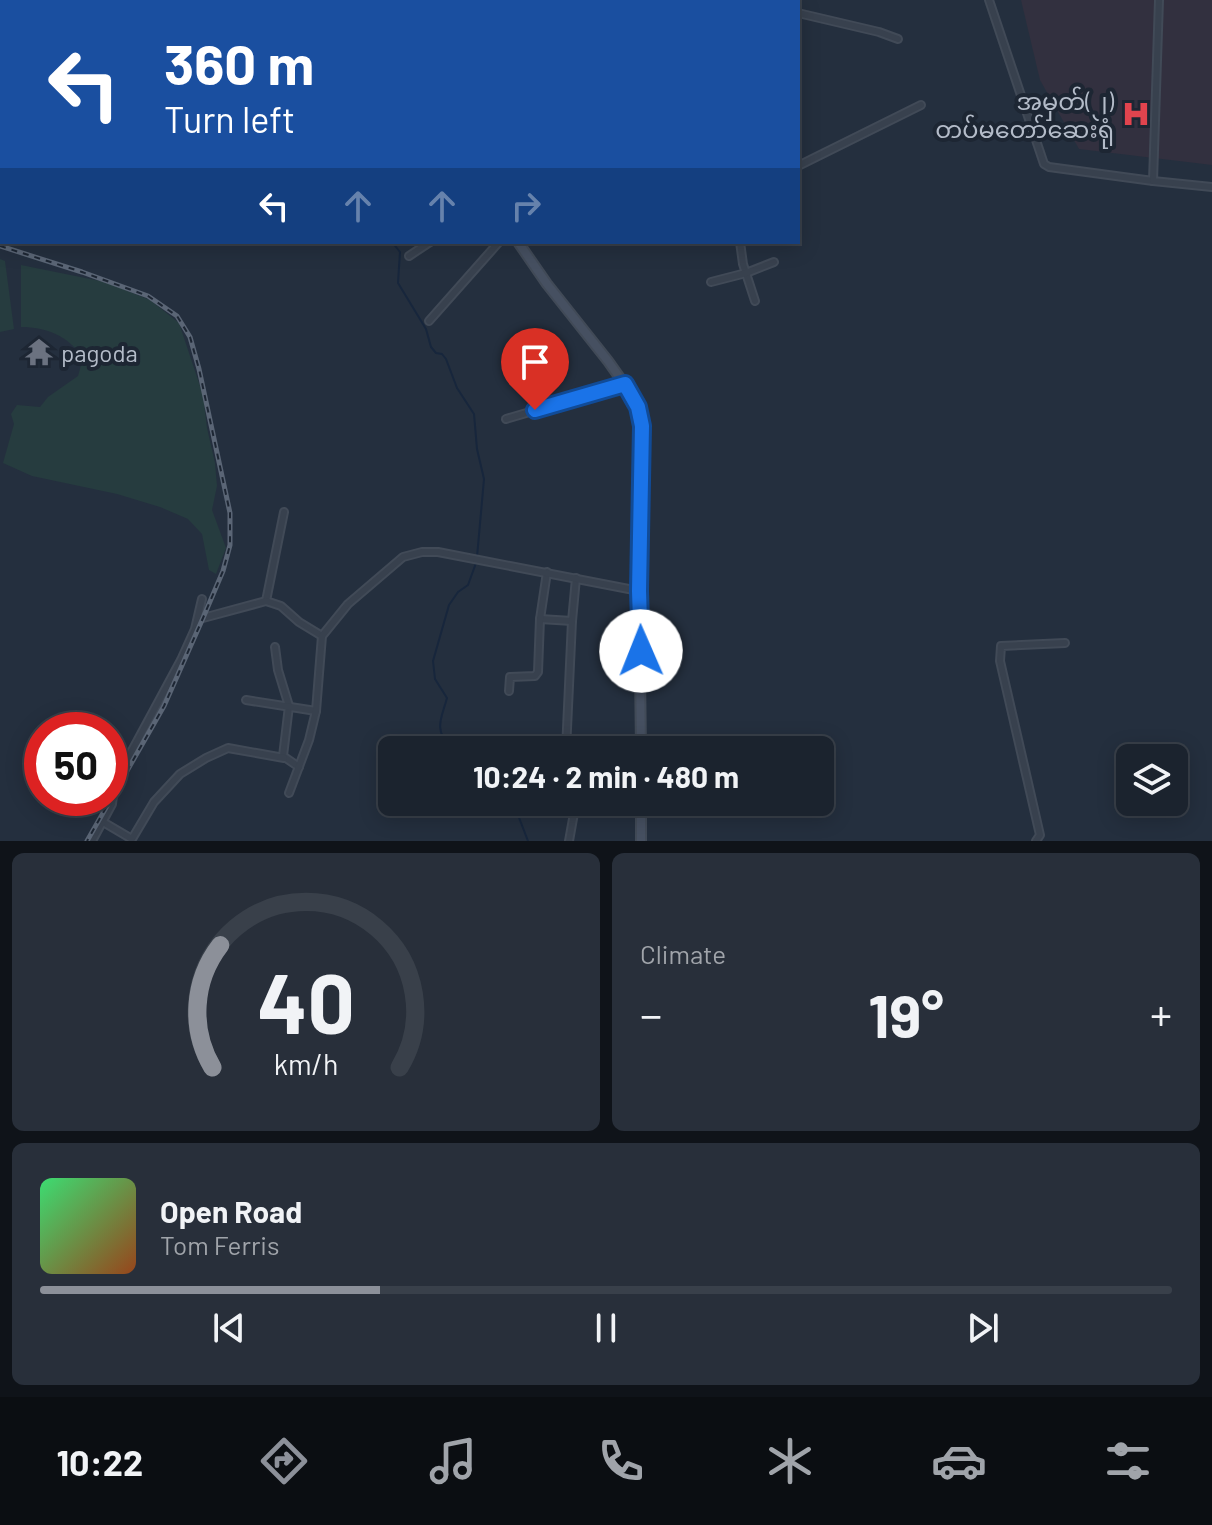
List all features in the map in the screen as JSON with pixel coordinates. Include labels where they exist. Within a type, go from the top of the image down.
[{"type":"main road","points":[[519,244],[625,384],[638,407],[642,426],[641,736]]},
{"type":"main road","points":[[641,816],[641,841]]},
{"type":"street","points":[[989,0],[1044,164],[1212,187]]},
{"type":"street","points":[[1153,181],[1159,0]]},
{"type":"street","points":[[800,13],[898,39]]},
{"type":"street","points":[[800,165],[921,105]]},
{"type":"street","points":[[409,256],[427,244]]},
{"type":"street","points":[[429,321],[497,244]]},
{"type":"street","points":[[740,244],[755,301]]},
{"type":"street","points":[[711,282],[774,262]]},
{"type":"street","points":[[506,419],[625,384]]},
{"type":"street","points":[[266,601],[284,512]]},
{"type":"street","points":[[289,793],[309,740],[316,711],[322,636],[348,604],[403,557],[438,552],[639,591]]},
{"type":"street","points":[[509,691],[510,677],[535,676],[538,672],[540,619],[547,572]]},
{"type":"street","points":[[567,736],[576,578]]},
{"type":"street","points":[[92,841],[112,804],[114,787],[181,660],[195,629],[202,599]]},
{"type":"street","points":[[203,618],[266,601],[281,606],[322,636]]},
{"type":"street","points":[[540,619],[572,621]]},
{"type":"street","points":[[1036,841],[1040,835],[1000,661],[1001,646],[1065,643]]},
{"type":"street","points":[[275,647],[289,706],[284,758]]},
{"type":"street","points":[[246,700],[316,711]]},
{"type":"street","points":[[103,822],[132,839],[154,802],[180,774],[228,748],[284,758],[299,767]]},
{"type":"street","points":[[569,841],[573,816]]},
{"type":"shaded area","name":"အမှတ်(၂) တပ်မတော်ဆေးရုံ","points":[[1021,0],[1212,0],[1212,165],[1079,149],[1040,80]]},
{"type":"green space","points":[[0,259],[5,261],[14,329],[0,332]]},
{"type":"green space","points":[[21,265],[105,282],[150,300],[179,323],[203,395],[215,463],[217,486],[212,510],[226,548],[216,574],[209,570],[202,534],[188,519],[117,494],[32,476],[3,463],[14,424],[11,414],[17,405],[40,407],[48,397],[78,376],[83,358],[71,344],[56,334],[21,327]]},
{"type":"waterway","points":[[394,244],[400,252],[398,283],[426,329],[431,347],[446,359],[457,388],[474,414],[484,479],[477,557]]},
{"type":"waterway","points":[[442,736],[440,724],[447,698],[435,679],[433,661],[449,605],[458,592],[468,585],[476,563]]},
{"type":"waterway","points":[[518,816],[528,841]]},
{"type":"railway","points":[[0,246],[148,296],[177,316],[190,337],[199,369],[230,513],[230,545],[223,571],[203,618],[164,706],[87,841]]},
{"type":"place","name":"အမှတ်(၂) တပ်မတော်ဆေးရုံ","points":[[1136,114]]},
{"type":"place","name":"pagoda","points":[[39,352]]},
{"type":"route","points":[[535,410],[625,384],[638,407],[643,460],[639,591],[641,651]]}]
